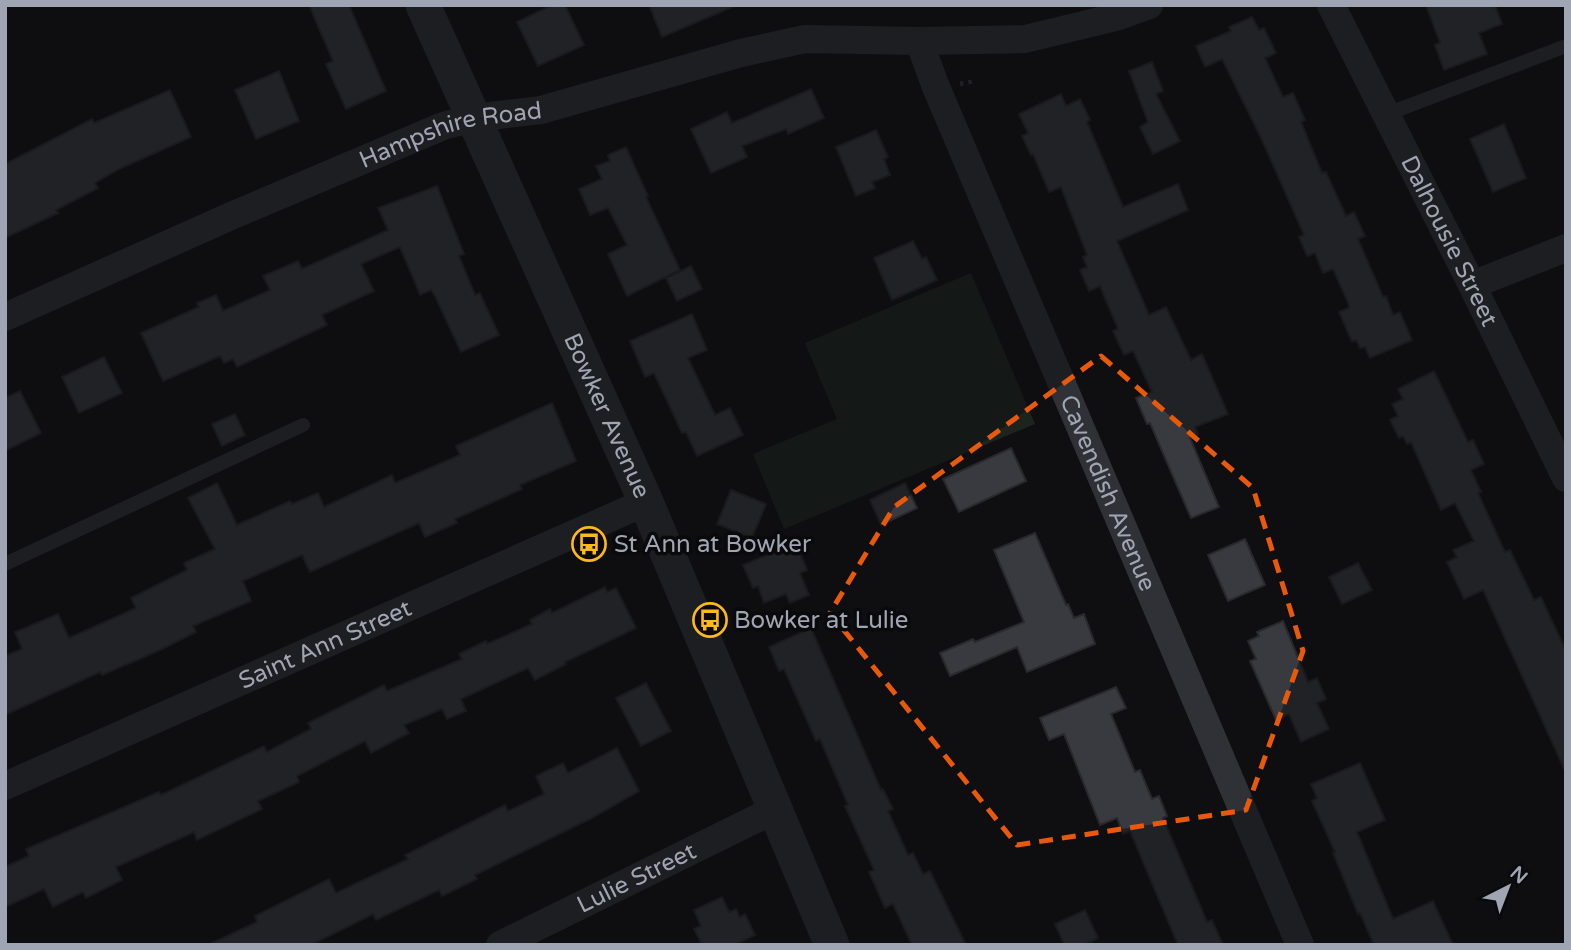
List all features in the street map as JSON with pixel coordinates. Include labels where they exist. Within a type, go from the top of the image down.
[{"type":"street","name":"Bowker Avenue","points":[[423,5],[646,502],[832,945]]},
{"type":"street","name":"Hampshire Road","points":[[5,317],[433,130],[473,118],[541,110],[741,53],[805,39],[1025,39],[1116,17],[1149,5]]},
{"type":"street","name":"Dalhousie Street","points":[[1331,5],[1566,478]]},
{"type":"street","name":"Cavendish Avenue","points":[[919,41],[936,87],[1300,945]]},
{"type":"street","points":[[1472,285],[1566,248]]},
{"type":"street","name":"Saint Ann Street","points":[[5,786],[646,502]]},
{"type":"street","name":"Lulie Street","points":[[500,945],[774,810]]},
{"type":"lane","points":[[1387,114],[1566,46]]},
{"type":"lane","points":[[5,564],[303,425]]},
{"type":"highlighted area","points":[[1101,356],[1253,488],[1303,651],[1246,810],[1017,845],[830,613],[894,507]]},
{"type":"shaded area","points":[[971,273],[1035,424],[784,529],[753,454],[837,419],[805,343]]},
{"type":"building","points":[[309,5],[349,5],[386,91],[346,109],[326,64],[333,61]]},
{"type":"building","points":[[552,5],[565,5],[584,45],[538,66],[517,22]]},
{"type":"building","points":[[649,5],[737,5],[662,37]]},
{"type":"building","points":[[1426,5],[1495,5],[1502,24],[1479,33],[1487,54],[1444,70],[1435,45],[1440,43]]},
{"type":"building","points":[[1252,17],[1259,30],[1264,28],[1276,53],[1265,58],[1283,97],[1293,93],[1305,120],[1301,122],[1322,173],[1326,172],[1346,216],[1354,212],[1365,236],[1358,239],[1383,297],[1386,296],[1393,315],[1400,312],[1412,340],[1370,358],[1365,347],[1360,348],[1356,340],[1352,342],[1339,312],[1349,308],[1349,305],[1333,269],[1323,273],[1315,253],[1307,256],[1299,237],[1304,235],[1222,59],[1205,67],[1196,46],[1231,31],[1229,27]]},
{"type":"building","points":[[1152,62],[1163,91],[1156,94],[1180,141],[1153,154],[1140,127],[1148,122],[1129,71]]},
{"type":"building","points":[[279,71],[299,121],[256,139],[235,90]]},
{"type":"building","points":[[811,89],[824,118],[788,134],[786,129],[742,146],[747,157],[711,173],[691,129],[727,112],[732,123]]},
{"type":"building","points":[[170,90],[191,137],[119,169],[95,183],[98,188],[56,210],[58,213],[5,238],[5,164],[92,119],[94,123]]},
{"type":"building","points":[[1061,94],[1066,106],[1080,99],[1123,207],[1178,184],[1188,210],[1117,241],[1149,315],[1166,307],[1191,360],[1202,354],[1228,414],[1195,427],[1198,434],[1190,438],[1219,507],[1191,518],[1150,423],[1147,424],[1136,398],[1152,392],[1133,351],[1124,355],[1113,331],[1118,329],[1100,286],[1089,291],[1080,270],[1087,267],[1083,257],[1087,255],[1061,187],[1049,192],[1022,136],[1028,133],[1019,114]]},
{"type":"building","points":[[1504,124],[1526,178],[1493,192],[1470,139]]},
{"type":"building","points":[[876,130],[888,157],[884,159],[890,175],[872,182],[875,188],[856,196],[836,147]]},
{"type":"building","points":[[626,147],[680,270],[627,296],[608,254],[627,245],[608,208],[590,215],[579,189],[602,179],[596,166],[610,161],[608,155]]},
{"type":"building","points":[[437,186],[464,254],[459,256],[475,295],[480,293],[499,335],[461,352],[431,290],[420,295],[400,247],[361,264],[374,291],[322,315],[327,325],[237,367],[233,359],[224,363],[220,356],[163,381],[141,333],[199,307],[197,303],[216,295],[223,311],[270,290],[263,276],[298,261],[302,269],[388,230],[378,208]]},
{"type":"building","points":[[913,241],[922,259],[926,257],[937,280],[892,300],[874,258]]},
{"type":"building","points":[[691,266],[702,289],[677,301],[666,278]]},
{"type":"building","points":[[692,314],[707,350],[688,358],[715,415],[730,408],[743,435],[697,456],[686,432],[682,433],[654,373],[645,377],[630,341]]},
{"type":"building","points":[[104,357],[122,393],[79,413],[62,377]]},
{"type":"building","points":[[1434,371],[1468,442],[1473,440],[1484,464],[1471,470],[1481,492],[1478,493],[1505,552],[1510,550],[1534,600],[1541,597],[1566,651],[1566,773],[1483,590],[1464,599],[1447,562],[1457,557],[1453,550],[1474,541],[1455,503],[1441,510],[1411,442],[1407,444],[1403,436],[1399,438],[1390,420],[1398,416],[1392,404],[1403,399],[1398,389]]},
{"type":"building","points":[[20,391],[41,433],[5,451],[5,398]]},
{"type":"building","points":[[552,403],[576,461],[520,485],[522,489],[455,519],[457,523],[425,537],[419,523],[310,572],[302,555],[243,581],[251,601],[193,626],[196,632],[158,651],[102,675],[100,672],[5,715],[5,656],[22,649],[15,632],[58,614],[69,638],[136,608],[131,598],[187,570],[184,563],[215,549],[188,498],[217,483],[237,525],[290,501],[292,504],[318,493],[324,507],[392,475],[395,483],[460,455],[456,446]]},
{"type":"building","points":[[235,414],[245,435],[222,446],[212,424]]},
{"type":"building","points":[[1011,448],[1026,481],[959,512],[943,479]]},
{"type":"building","points":[[905,483],[917,508],[881,525],[870,500]]},
{"type":"building","points":[[731,490],[766,504],[752,538],[717,524]]},
{"type":"building","points":[[1035,533],[1066,605],[1068,604],[1074,618],[1084,614],[1095,644],[1027,672],[1017,647],[950,676],[940,653],[1024,622],[994,550]]},
{"type":"building","points":[[1245,539],[1265,585],[1228,601],[1208,555]]},
{"type":"building","points":[[796,543],[807,570],[800,573],[809,595],[790,603],[786,594],[764,603],[758,586],[753,588],[743,565]]},
{"type":"building","points":[[1358,563],[1372,590],[1342,604],[1329,577]]},
{"type":"building","points":[[605,587],[607,592],[616,588],[636,628],[565,662],[566,664],[535,680],[528,668],[461,699],[466,711],[447,719],[442,709],[404,725],[409,733],[371,753],[365,741],[297,776],[299,782],[258,801],[262,809],[197,840],[194,832],[116,867],[122,880],[86,898],[83,892],[53,907],[44,889],[5,907],[5,867],[29,856],[26,849],[159,792],[161,795],[264,746],[267,752],[311,729],[308,723],[384,685],[387,691],[462,659],[459,654],[532,624],[530,620],[550,609],[552,613]]},
{"type":"building","points":[[1283,621],[1308,682],[1317,678],[1326,699],[1317,703],[1329,729],[1301,742],[1289,714],[1276,720],[1250,661],[1256,659],[1248,641],[1259,636],[1257,632]]},
{"type":"building","points":[[811,628],[881,790],[883,789],[893,809],[888,811],[908,855],[913,853],[923,874],[930,871],[966,945],[912,945],[893,904],[885,908],[869,872],[874,870],[845,806],[848,805],[820,739],[816,741],[784,669],[779,671],[769,647]]},
{"type":"building","points":[[646,683],[671,731],[641,746],[616,698]]},
{"type":"building","points":[[1116,687],[1126,708],[1111,714],[1135,772],[1140,770],[1152,799],[1159,796],[1167,816],[1163,818],[1207,922],[1212,920],[1223,945],[1178,945],[1130,831],[1123,834],[1117,818],[1100,825],[1064,734],[1049,740],[1040,718]]},
{"type":"building","points":[[617,748],[639,791],[590,819],[475,875],[477,879],[442,896],[439,890],[376,920],[373,914],[311,945],[208,945],[257,922],[255,916],[329,879],[336,893],[408,859],[405,855],[505,805],[508,811],[544,794],[536,776],[563,763],[568,773]]},
{"type":"building","points":[[1360,763],[1385,820],[1357,832],[1393,919],[1433,901],[1453,945],[1374,945],[1360,913],[1358,914],[1312,801],[1317,798],[1311,784]]},
{"type":"building","points":[[722,897],[729,912],[736,909],[740,917],[745,914],[755,935],[734,945],[702,945],[694,929],[701,926],[694,910]]},
{"type":"building","points":[[1085,910],[1098,938],[1084,945],[1064,945],[1055,924]]},
{"type":"place","name":"St Ann at Bowker","points":[[589,544]]},
{"type":"place","name":"Bowker at Lulie","points":[[710,620]]}]
